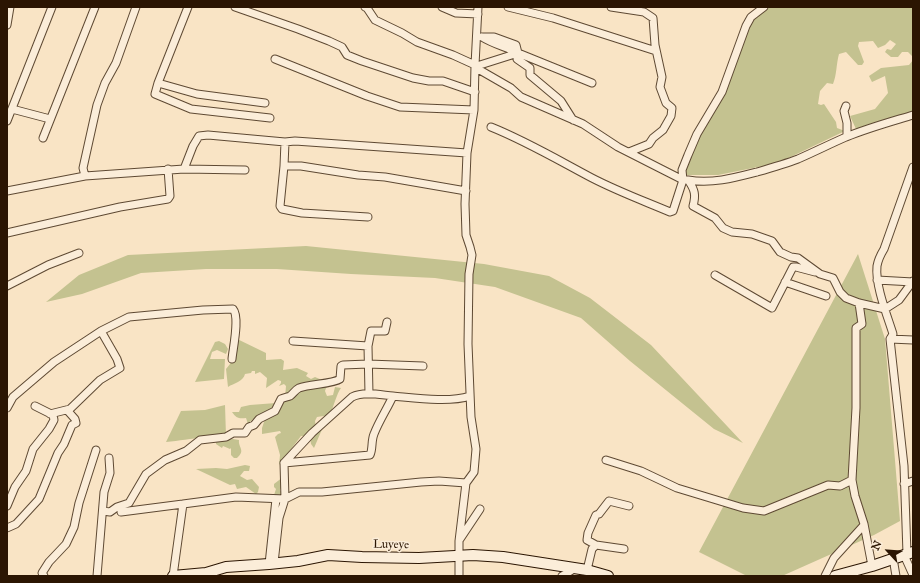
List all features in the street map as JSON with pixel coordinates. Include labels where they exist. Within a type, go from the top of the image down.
[{"type":"street","points":[[7,25],[10,7]]},
{"type":"street","points":[[7,121],[52,7]]},
{"type":"street","points":[[43,138],[95,7]]},
{"type":"street","points":[[85,176],[83,168],[97,105],[105,83],[116,63],[136,7]]},
{"type":"street","points":[[188,7],[155,94],[191,109],[270,118]]},
{"type":"street","points":[[235,7],[298,29],[342,47],[347,55],[362,62],[413,78],[429,81],[443,81],[475,92]]},
{"type":"street","points":[[365,7],[375,20],[417,42],[453,55],[511,88],[521,97],[583,124],[602,137],[629,152],[686,180],[698,182],[718,181],[742,177],[788,163],[847,136],[913,115]]},
{"type":"street","points":[[442,7],[456,13],[478,11],[479,34],[474,110],[467,153],[466,191],[466,235],[472,255],[469,274],[468,320],[470,396],[471,417],[476,449],[474,472],[466,483],[459,541],[459,576]]},
{"type":"street","points":[[508,7],[553,18],[656,51]]},
{"type":"street","points":[[611,7],[644,12],[653,18],[656,51],[662,77],[660,87],[666,103],[672,108],[671,116],[664,130],[653,138],[648,144],[629,152]]},
{"type":"street","points":[[764,7],[751,17],[746,26],[722,92],[697,134],[682,170],[686,180],[692,186],[696,196],[693,206],[715,218],[723,228],[732,232],[752,234],[770,240],[780,252],[791,257],[798,258],[820,274]]},
{"type":"street","points":[[479,34],[491,43],[502,45],[592,83]]},
{"type":"street","points":[[476,67],[518,53]]},
{"type":"street","points":[[518,53],[517,59],[530,68],[530,75],[561,101],[573,120]]},
{"type":"street","points":[[275,59],[367,96],[400,107],[474,110]]},
{"type":"street","points":[[158,83],[198,94],[265,103]]},
{"type":"street","points":[[846,106],[844,111],[847,123],[847,136]]},
{"type":"street","points":[[12,109],[50,120]]},
{"type":"street","points":[[491,127],[516,137],[602,183],[670,212],[673,210],[686,180]]},
{"type":"street","points":[[184,169],[193,146],[199,136],[208,135],[285,142],[318,142],[467,153]]},
{"type":"street","points":[[285,142],[280,206],[282,210],[302,213],[368,217]]},
{"type":"street","points":[[284,166],[301,166],[358,175],[385,177],[466,191]]},
{"type":"street","points":[[913,167],[884,249],[878,261],[877,280],[893,334],[890,338],[903,459],[908,554],[913,575]]},
{"type":"street","points":[[7,233],[120,207],[168,198],[170,196],[168,169]]},
{"type":"street","points":[[7,191],[85,176],[168,169],[245,170]]},
{"type":"street","points":[[7,286],[48,265],[79,253]]},
{"type":"street","points":[[715,275],[771,308],[773,308],[791,268],[794,266],[834,280],[844,296],[859,303],[885,309],[899,300],[913,282]]},
{"type":"street","points":[[877,280],[913,282]]},
{"type":"street","points":[[785,282],[826,296]]},
{"type":"street","points":[[859,303],[862,324],[856,328],[856,408],[852,480],[864,526],[872,566]]},
{"type":"street","points":[[7,408],[14,397],[54,362],[101,330],[131,316],[233,309],[235,312],[235,331],[232,359]]},
{"type":"street","points":[[369,394],[368,346],[371,331],[385,330],[387,322]]},
{"type":"street","points":[[50,414],[67,410],[75,405],[100,380],[120,368],[101,330]]},
{"type":"street","points":[[890,338],[913,340]]},
{"type":"street","points":[[293,341],[368,346]]},
{"type":"street","points":[[103,511],[110,512],[117,507],[130,503],[146,474],[165,460],[186,451],[200,440],[226,437],[233,433],[245,433],[249,427],[254,425],[259,419],[275,411],[281,399],[290,396],[296,390],[319,383],[338,381],[340,379],[341,366],[343,365],[368,364],[424,366]]},
{"type":"street","points":[[272,564],[279,518],[286,499],[284,463],[321,425],[352,397],[358,394],[438,399],[464,398],[470,396]]},
{"type":"street","points":[[284,463],[371,455],[374,435],[393,396]]},
{"type":"street","points":[[7,506],[15,487],[26,471],[33,449],[49,430],[54,420],[54,416],[36,406]]},
{"type":"street","points":[[7,528],[16,524],[40,496],[72,425],[76,422],[67,410]]},
{"type":"street","points":[[44,576],[42,572],[66,544],[74,527],[79,503],[96,450]]},
{"type":"street","points":[[97,576],[104,492],[110,474],[109,458]]},
{"type":"street","points":[[606,460],[642,471],[676,488],[743,508],[764,512],[828,485],[840,486],[852,480]]},
{"type":"street","points":[[904,484],[913,481]]},
{"type":"street","points":[[121,512],[236,497],[286,499],[299,492],[322,492],[421,482],[466,483]]},
{"type":"street","points":[[272,564],[276,499]]},
{"type":"street","points":[[624,549],[596,545],[587,540],[588,533],[596,515],[599,514],[608,501],[629,506]]},
{"type":"street","points":[[173,576],[183,504]]},
{"type":"street","points":[[459,541],[480,509]]},
{"type":"street","points":[[825,576],[834,558],[864,526]]},
{"type":"street","points":[[562,576],[582,571],[592,549],[596,545]]},
{"type":"street","points":[[835,576],[893,561],[908,554]]},
{"type":"street","name":"Luyeye","points":[[173,576],[206,573],[226,567],[298,561],[328,555],[418,558],[459,555],[503,557],[608,576]]},
{"type":"street","points":[[890,576],[893,561]]},
{"type":"street","points":[[893,561],[896,576]]},
{"type":"shaded area","points":[[762,7],[913,7],[913,57],[908,52],[902,52],[898,57],[891,57],[885,52],[887,49],[891,50],[896,44],[890,40],[885,45],[878,48],[873,41],[859,42],[858,46],[864,62],[862,65],[858,65],[846,52],[839,54],[833,84],[827,83],[820,91],[818,104],[824,104],[836,122],[837,128],[845,131],[778,163],[718,175],[687,175],[683,168],[711,112],[748,26]]},
{"type":"shaded area","points":[[913,60],[913,111],[856,129],[850,116],[875,109],[888,93],[885,76],[872,82],[869,76],[881,68],[909,65]]},
{"type":"shaded area","points":[[306,246],[484,264],[549,276],[590,298],[651,345],[743,443],[714,429],[630,361],[581,318],[495,287],[435,278],[277,269],[206,269],[141,273],[82,294],[46,302],[79,275],[128,255]]},
{"type":"shaded area","points":[[858,254],[885,339],[900,521],[874,535],[782,576],[747,576],[699,552]]},
{"type":"shaded area","points":[[231,336],[266,353],[266,360],[281,359],[284,361],[283,370],[297,368],[308,373],[306,376],[311,379],[315,377],[331,384],[325,391],[327,396],[333,395],[335,387],[341,388],[330,415],[317,417],[315,421],[316,428],[323,427],[314,448],[311,444],[310,436],[301,436],[279,465],[280,455],[275,437],[281,433],[280,431],[262,434],[265,419],[255,422],[253,419],[248,424],[246,418],[238,418],[233,414],[232,412],[239,412],[241,407],[276,403],[285,398],[286,386],[284,384],[279,386],[281,381],[278,380],[266,388],[267,378],[260,372],[255,374],[255,371],[252,371],[251,373],[245,374],[240,381],[228,387],[226,369],[230,364],[229,348]]},
{"type":"shaded area","points":[[219,341],[225,344],[228,349],[226,354],[217,350],[212,352],[210,359],[225,359],[224,379],[195,382],[215,342]]},
{"type":"shaded area","points":[[225,405],[226,436],[166,442],[181,411],[205,410]]},
{"type":"shaded area","points":[[233,439],[239,440],[241,449],[241,453],[237,458],[234,458],[231,455],[231,448],[230,449],[223,446],[222,448],[216,444],[216,441]]},
{"type":"shaded area","points":[[245,465],[250,466],[249,471],[244,471],[240,476],[247,480],[252,479],[259,487],[256,494],[246,487],[237,489],[235,484],[230,485],[196,469],[227,469]]},
{"type":"shaded area","points":[[283,477],[284,481],[289,481],[280,490],[282,493],[286,492],[291,494],[281,498],[274,495],[276,489],[274,484]]}]
